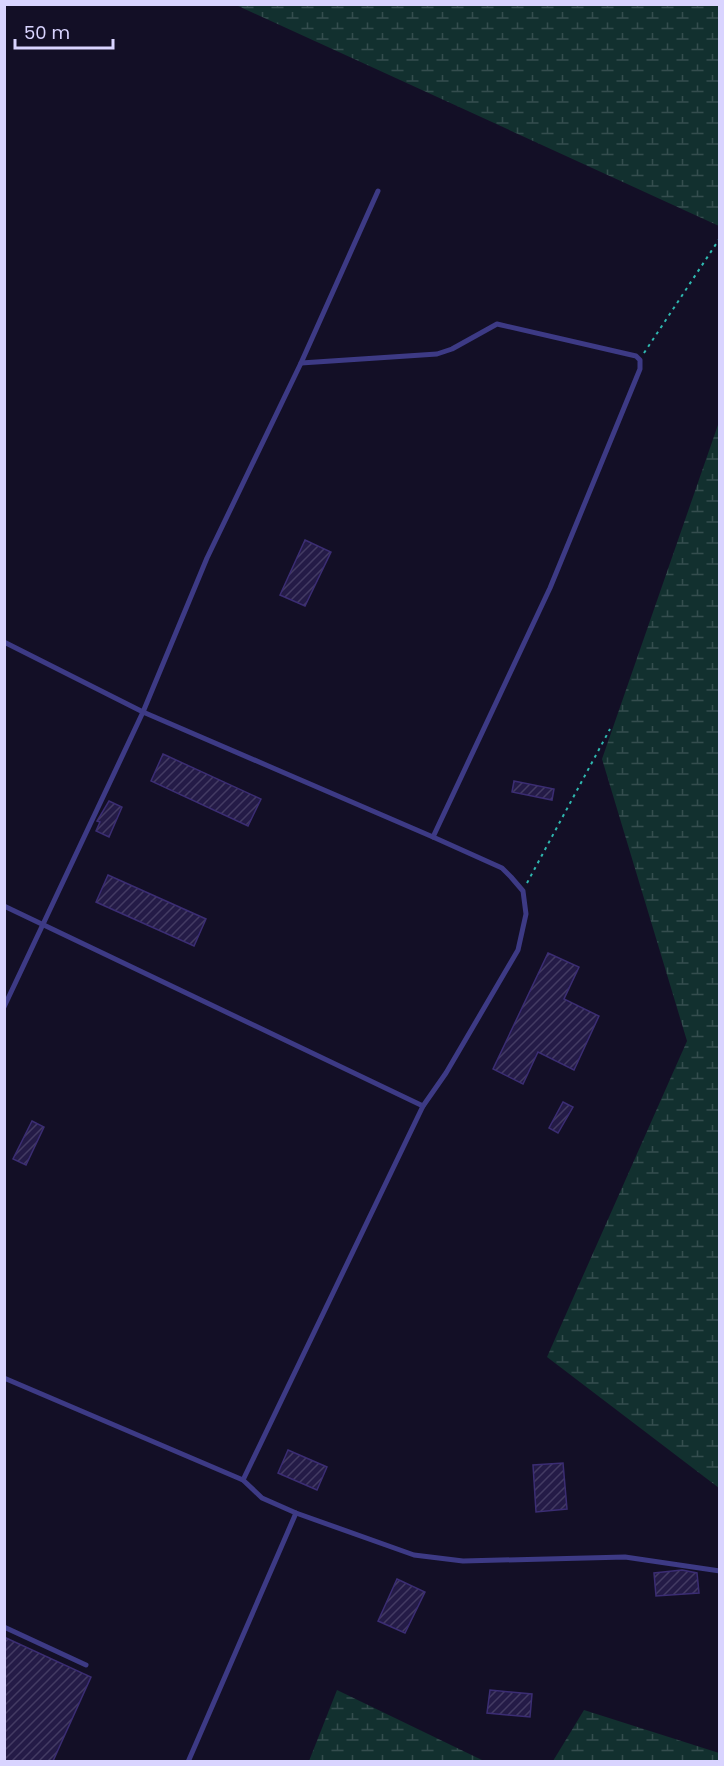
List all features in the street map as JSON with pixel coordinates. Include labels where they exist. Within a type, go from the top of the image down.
[{"type":"lane","points":[[4,1007],[45,926],[143,712],[207,558],[301,363],[378,191]]},
{"type":"lane","points":[[301,363],[437,354],[452,349],[497,324],[636,356],[640,360],[640,369],[550,588],[433,837]]},
{"type":"lane","points":[[4,642],[143,712],[502,868],[523,891],[526,914],[518,950],[446,1073],[423,1106],[243,1480]]},
{"type":"lane","points":[[4,906],[423,1106]]},
{"type":"lane","points":[[4,1378],[243,1480],[262,1498],[296,1513],[414,1555],[463,1561],[625,1557],[720,1571]]},
{"type":"lane","points":[[188,1761],[296,1513]]},
{"type":"lane","points":[[4,1627],[86,1665]]},
{"type":"path","points":[[640,360],[720,238]]},
{"type":"path","points":[[523,891],[610,729]]},
{"type":"green space","points":[[236,5],[719,5],[719,226]]},
{"type":"green space","points":[[719,422],[719,1488],[547,1357],[687,1041],[602,759]]},
{"type":"green space","points":[[337,1690],[484,1761],[309,1761]]},
{"type":"green space","points":[[584,1710],[719,1753],[719,1761],[553,1761]]},
{"type":"building","points":[[305,540],[331,552],[305,606],[280,595]]},
{"type":"building","points":[[163,754],[261,799],[248,826],[151,781]]},
{"type":"building","points":[[514,781],[554,789],[552,800],[512,792]]},
{"type":"building","points":[[109,801],[122,807],[109,837],[96,831],[100,822],[97,821]]},
{"type":"building","points":[[108,875],[206,919],[194,946],[96,902]]},
{"type":"building","points":[[548,953],[579,967],[564,999],[599,1016],[574,1070],[538,1052],[523,1084],[493,1069]]},
{"type":"building","points":[[563,1102],[573,1107],[558,1133],[549,1128]]},
{"type":"building","points":[[32,1121],[44,1127],[26,1165],[13,1159]]},
{"type":"building","points":[[288,1450],[327,1467],[317,1490],[278,1473]]},
{"type":"building","points":[[563,1463],[567,1509],[536,1512],[533,1465]]},
{"type":"building","points":[[682,1570],[697,1573],[699,1593],[656,1596],[654,1573]]},
{"type":"building","points":[[397,1579],[425,1592],[405,1633],[378,1621]]},
{"type":"building","points":[[4,1637],[91,1677],[53,1761],[4,1761]]},
{"type":"building","points":[[490,1690],[532,1694],[530,1717],[487,1713]]}]
